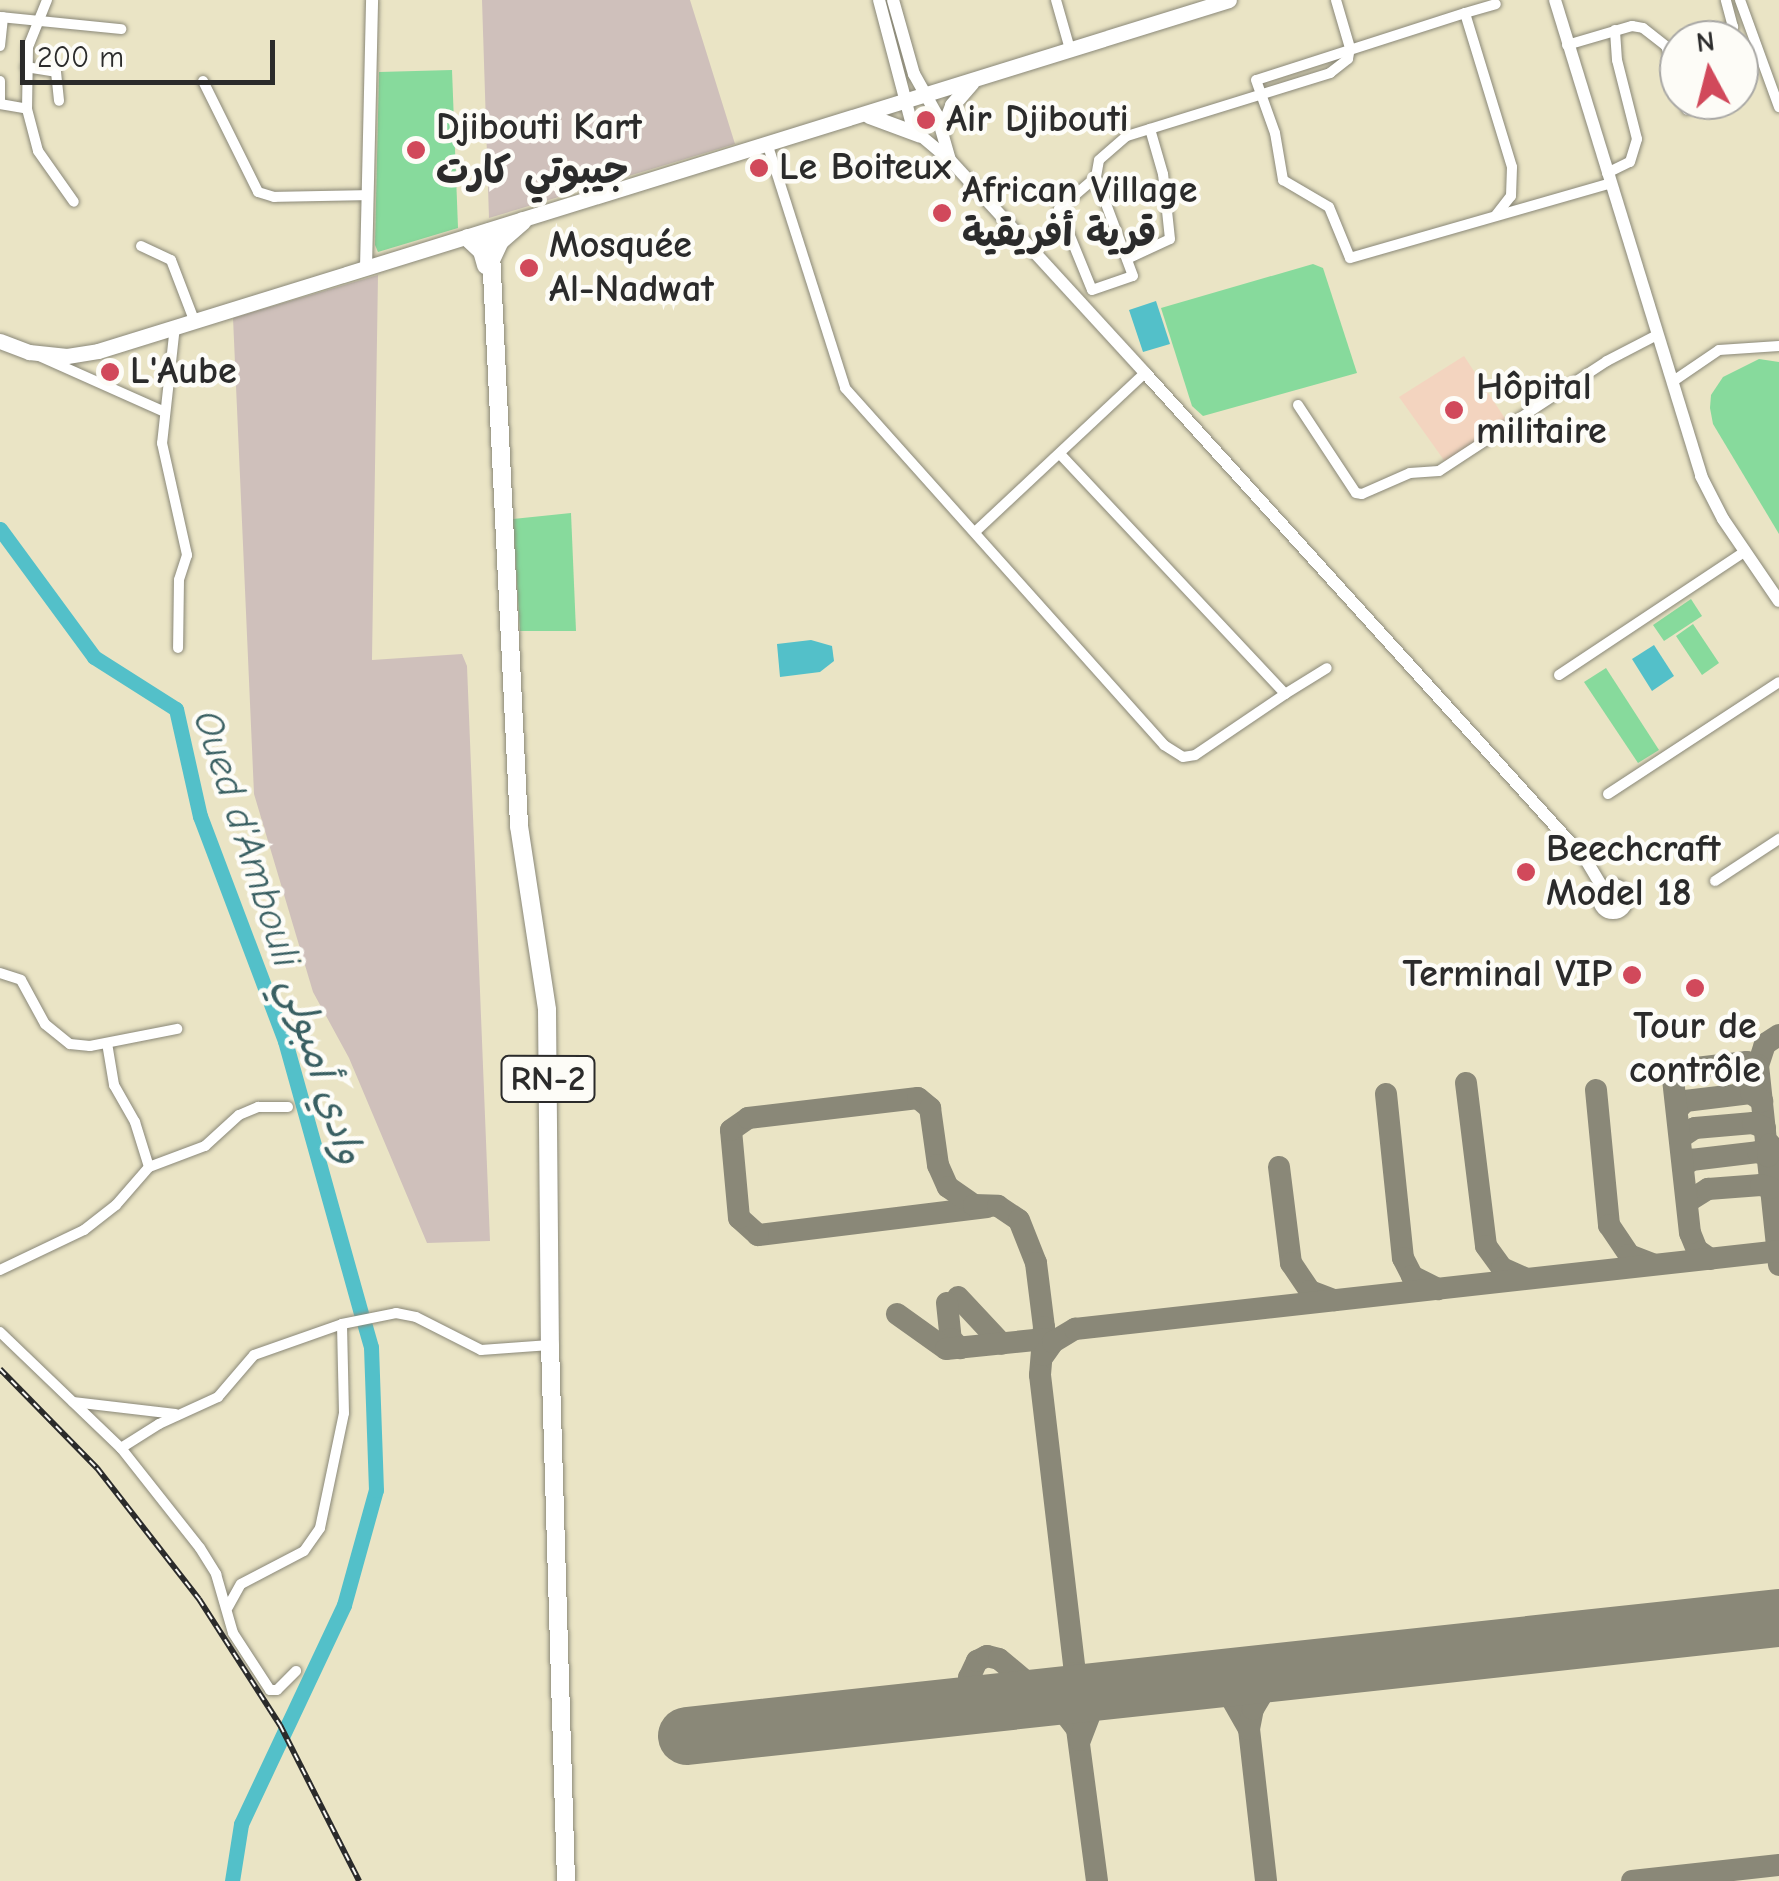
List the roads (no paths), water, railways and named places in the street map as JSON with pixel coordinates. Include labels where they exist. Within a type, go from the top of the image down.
[{"type":"highway","points":[[489,270],[500,241],[523,221]]},
{"type":"highway","name":"RN-2","points":[[490,232],[519,826],[548,1010],[550,1345],[566,1881]]},
{"type":"highway","name":"RN-2","points":[[459,241],[482,252],[489,270]]},
{"type":"main road","points":[[0,342],[28,352],[80,355],[866,116],[1220,1]]},
{"type":"main road","points":[[943,129],[952,106],[975,79]]},
{"type":"main road","points":[[866,116],[901,124],[920,135]]},
{"type":"street","points":[[47,0],[26,67],[28,108],[38,151],[74,202]]},
{"type":"street","points":[[366,268],[372,0]]},
{"type":"street","points":[[878,0],[920,135],[950,160],[1146,373],[1586,860],[1619,885],[1628,901],[1615,913],[1600,906],[1603,888],[1586,860]]},
{"type":"street","points":[[893,0],[914,74],[943,129],[950,160]]},
{"type":"street","points":[[1056,0],[1070,49]]},
{"type":"street","points":[[1096,177],[1059,210],[1092,290],[1133,276],[1096,177],[1099,160],[1112,145],[1150,129],[1330,73],[1348,60],[1350,48],[1336,0]]},
{"type":"street","points":[[1555,0],[1701,476],[1744,552],[1778,596]]},
{"type":"street","points":[[1740,0],[1779,108]]},
{"type":"street","points":[[1496,4],[1260,75],[1256,80],[1274,132],[1283,180],[1329,207],[1350,258],[1609,178],[1630,162],[1637,139],[1617,60],[1615,30]]},
{"type":"street","points":[[1465,13],[1512,167],[1511,196],[1496,215]]},
{"type":"street","points":[[0,46],[1,17],[122,29]]},
{"type":"street","points":[[1567,45],[1615,30],[1644,28],[1659,40]]},
{"type":"street","points":[[26,67],[56,72],[59,101]]},
{"type":"street","points":[[0,81],[0,104],[28,108]]},
{"type":"street","points":[[203,81],[258,192],[274,197],[368,196]]},
{"type":"street","points":[[1127,259],[1170,239],[1163,174],[1150,129]]},
{"type":"street","points":[[768,146],[844,388],[1172,753],[1194,755],[1327,668]]},
{"type":"street","points":[[141,246],[171,260],[194,320]]},
{"type":"street","points":[[175,326],[162,442],[187,555],[179,580],[178,648]]},
{"type":"street","points":[[1298,405],[1356,493],[1362,494],[1410,473],[1439,471],[1607,361],[1657,335]]},
{"type":"street","points":[[1672,382],[1720,350],[1779,346]]},
{"type":"street","points":[[28,352],[165,412]]},
{"type":"street","points":[[975,532],[1146,373]]},
{"type":"street","points":[[1060,454],[1285,694]]},
{"type":"street","points":[[1558,675],[1744,552]]},
{"type":"street","points":[[1608,794],[1779,682]]},
{"type":"street","points":[[1715,881],[1779,839]]},
{"type":"street","points":[[1603,888],[1619,885]]},
{"type":"street","points":[[0,973],[22,980],[57,1037],[70,1044],[107,1043],[176,1029]]},
{"type":"street","points":[[107,1043],[114,1085],[135,1122],[149,1167]]},
{"type":"street","points":[[0,1270],[104,1217],[149,1167],[205,1146],[249,1110],[288,1107]]},
{"type":"street","points":[[121,1448],[218,1397],[254,1355],[342,1324],[396,1313],[416,1317],[481,1350],[550,1345]]},
{"type":"street","points":[[226,1612],[240,1584],[304,1552],[320,1528],[344,1413],[342,1324]]},
{"type":"street","points":[[0,1332],[121,1448],[200,1548],[216,1574],[233,1633],[270,1690],[277,1690],[296,1672]]},
{"type":"street","points":[[71,1402],[181,1415]]},
{"type":"water","points":[[1156,301],[1170,344],[1143,352],[1129,310]]},
{"type":"water","points":[[811,640],[832,646],[834,661],[820,672],[780,677],[777,644]]},
{"type":"water","points":[[1654,645],[1674,676],[1652,691],[1632,659]]},
{"type":"waterway","name":"Oued d'Ambouli وادي أمبولي","points":[[0,529],[94,657],[176,709],[200,816],[285,1041],[361,1313]]},
{"type":"waterway","name":"Oued d'Ambouli وادي أمبولي","points":[[232,1881],[241,1824],[344,1605],[376,1490],[371,1347],[365,1326]]},
{"type":"railway","points":[[0,1369],[97,1468],[199,1599],[280,1725],[359,1881]]},
{"type":"place","name":"Air Djibouti","points":[[926,120]]},
{"type":"place","name":"Djibouti Kart جيبوتي كارت","points":[[416,150]]},
{"type":"place","name":"Le Boiteux","points":[[759,168]]},
{"type":"place","name":"African Village قرية أفريقية","points":[[942,213]]},
{"type":"place","name":"Mosquée Al-Nadwat","points":[[529,268]]},
{"type":"place","name":"L'Aube","points":[[110,372]]},
{"type":"place","name":"Hôpital militaire","points":[[1454,410]]},
{"type":"place","name":"Beechcraft Model 18","points":[[1526,872]]},
{"type":"place","name":"Terminal VIP","points":[[1632,975]]},
{"type":"place","name":"Tour de contrôle","points":[[1695,988]]}]
